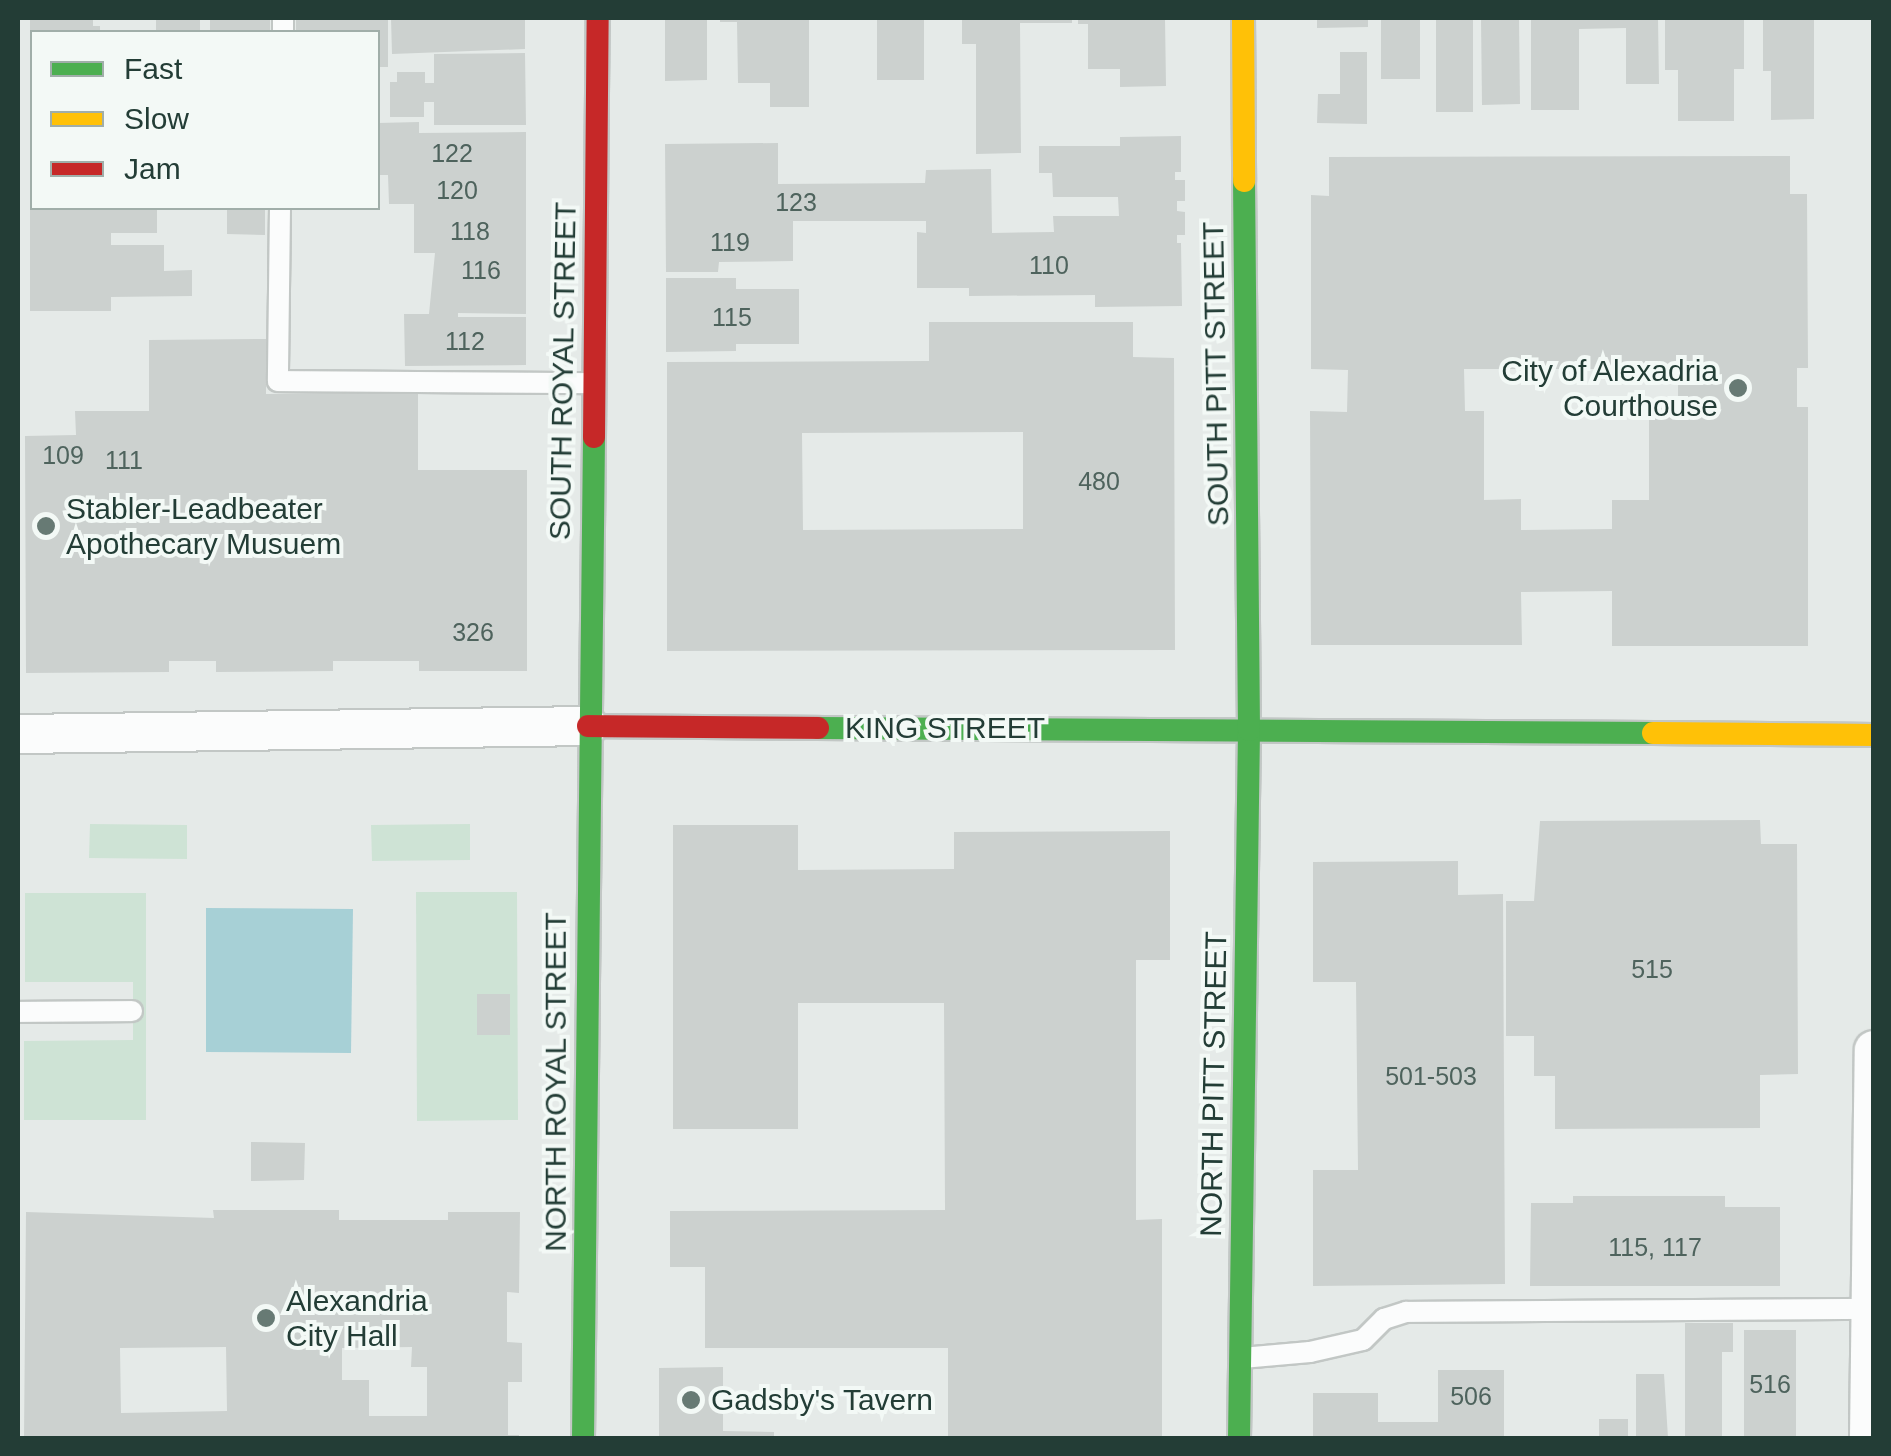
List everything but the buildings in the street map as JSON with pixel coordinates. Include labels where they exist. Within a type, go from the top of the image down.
[{"type":"main road","name":"SOUTH ROYAL STREET","points":[[588,726],[598,18]]},
{"type":"main road","name":"SOUTH PITT STREET","points":[[1243,18],[1249,730]]},
{"type":"main road","name":"KING STREET","points":[[588,726],[1874,736]]},
{"type":"main road","name":"NORTH ROYAL STREET","points":[[583,1438],[588,726]]},
{"type":"main road","name":"NORTH PITT STREET","points":[[1239,1438],[1249,730]]},
{"type":"street","name":"KING STREET","points":[[18,734],[588,726]]},
{"type":"street","points":[[1870,1438],[1874,1050]]},
{"type":"lane","points":[[280,210],[278,382],[593,383]]},
{"type":"lane","points":[[18,1012],[132,1011]]},
{"type":"lane","points":[[1240,1358],[1310,1352],[1363,1340],[1384,1320],[1406,1312],[1870,1309]]},
{"type":"green space","points":[[90,824],[187,825],[187,859],[89,858]]},
{"type":"green space","points":[[470,824],[470,860],[372,861],[371,825]]},
{"type":"green space","points":[[416,892],[517,892],[518,1120],[417,1121]]},
{"type":"green space","points":[[25,893],[146,893],[146,1120],[24,1120],[24,1041],[133,1040],[133,982],[25,982]]},
{"type":"water","points":[[206,908],[353,909],[351,1053],[206,1052]]},
{"type":"traffic: fast","points":[[1239,1438],[1249,730],[1244,181]]},
{"type":"traffic: fast","points":[[583,1438],[594,437]]},
{"type":"traffic: fast","points":[[818,728],[1653,733]]},
{"type":"traffic: slow","points":[[1243,18],[1244,181]]},
{"type":"traffic: slow","points":[[1653,733],[1874,735]]},
{"type":"traffic: jam","points":[[594,437],[598,18]]},
{"type":"traffic: jam","points":[[588,726],[818,728]]},
{"type":"place","name":"City of Alexadria Courthouse","points":[[1738,388]]},
{"type":"place","name":"Stabler-Leadbeater Apothecary Musuem","points":[[46,526]]},
{"type":"place","name":"Alexandria City Hall","points":[[266,1318]]},
{"type":"place","name":"Gadsby's Tavern","points":[[691,1400]]}]
